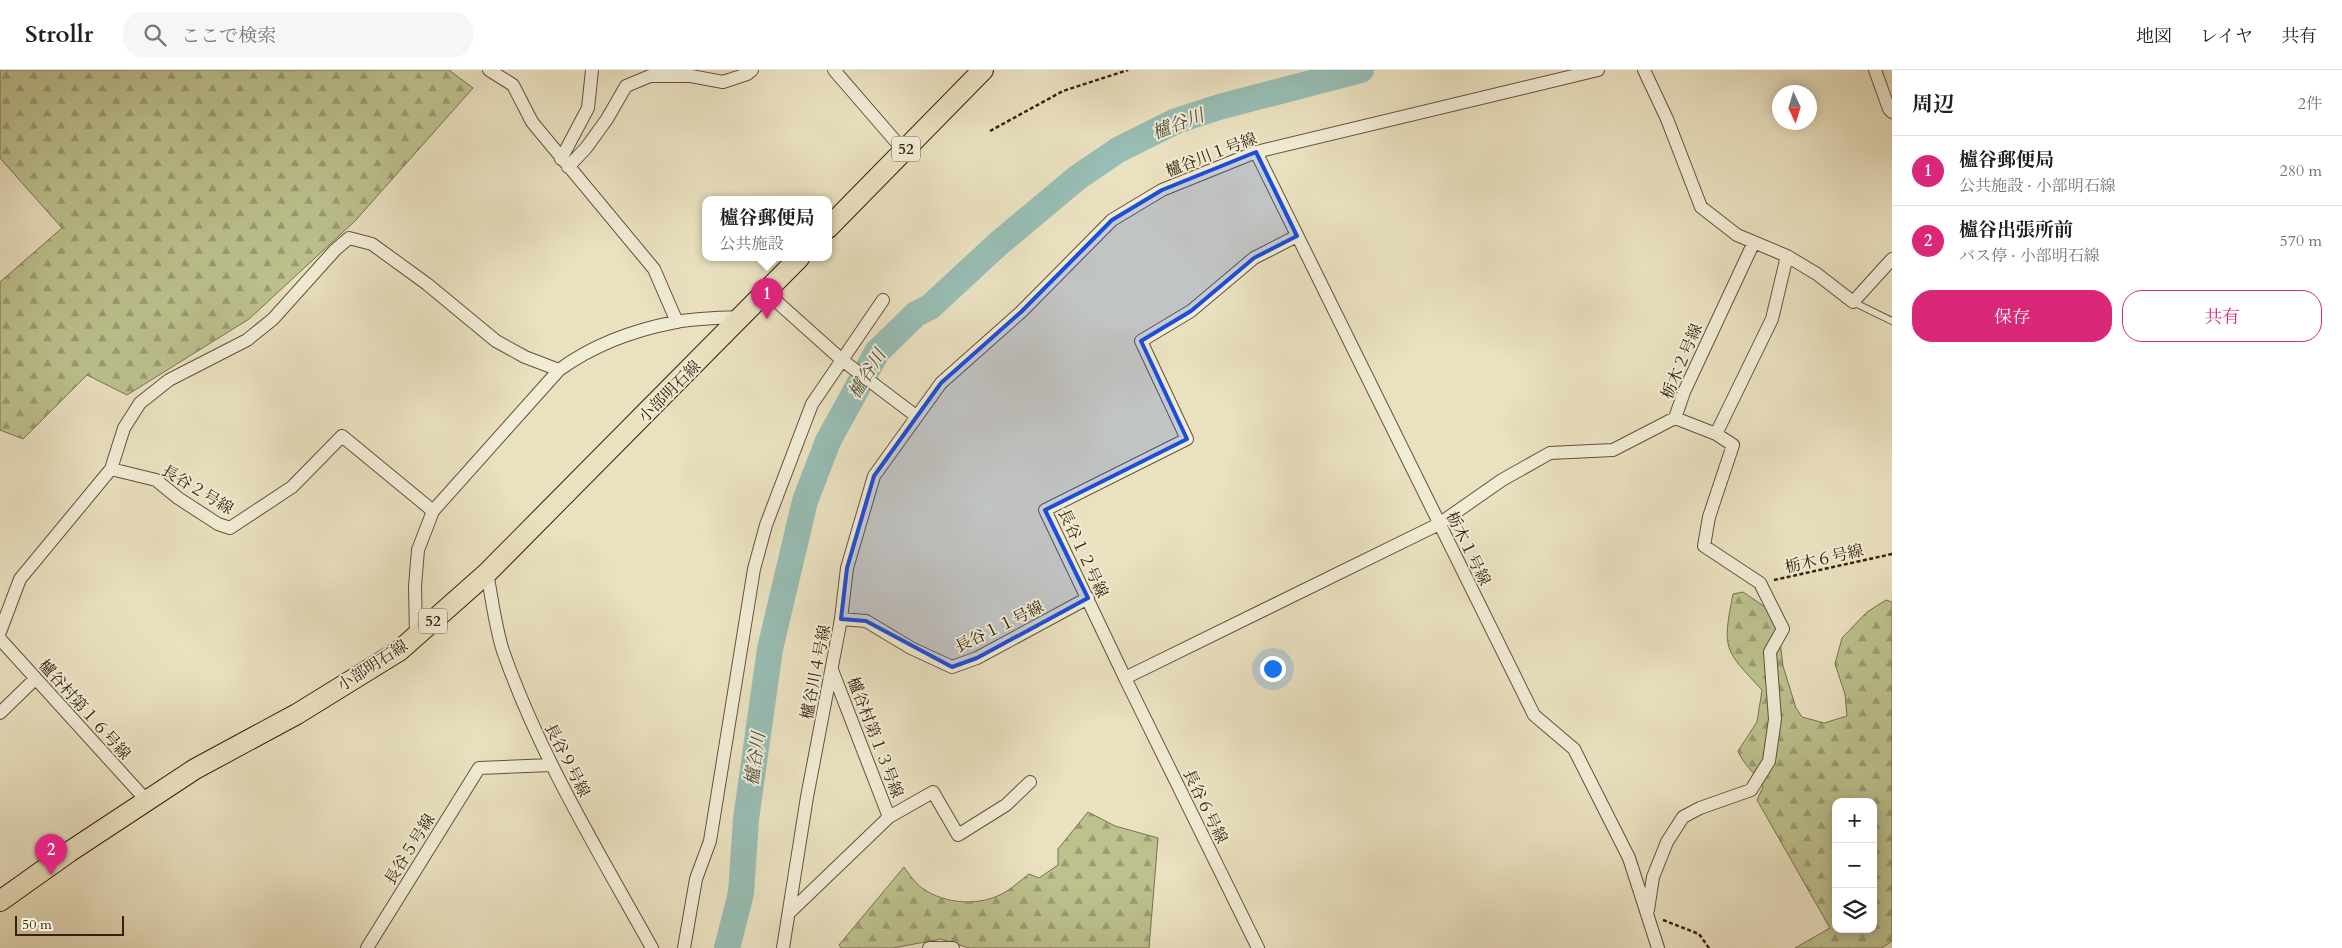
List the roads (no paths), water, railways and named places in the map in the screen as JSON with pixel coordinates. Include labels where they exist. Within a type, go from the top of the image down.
[{"type":"main road","name":"52","points":[[832,224],[982,70]]},
{"type":"main road","name":"小部明石線","points":[[0,901],[195,769],[296,714],[399,651],[487,573],[796,261]]},
{"type":"street","points":[[489,70],[513,85],[532,122],[654,269],[677,322]]},
{"type":"street","points":[[565,163],[588,108],[592,70]]},
{"type":"street","points":[[565,163],[586,148],[607,119],[626,86],[650,76],[692,76],[723,82],[752,70]]},
{"type":"street","points":[[834,70],[904,152]]},
{"type":"street","name":"櫨谷川１号線","points":[[916,416],[941,383],[1021,312],[1112,220],[1162,190],[1256,152],[1598,70]]},
{"type":"street","points":[[1644,70],[1667,119],[1701,206],[1737,235],[1787,256],[1817,274],[1853,302],[1892,259]]},
{"type":"street","points":[[1875,70],[1889,110],[1892,112]]},
{"type":"street","name":"栃木１号線","points":[[1256,152],[1534,715],[1574,749],[1629,858],[1658,948]]},
{"type":"street","name":"長谷１２号線","points":[[1125,678],[1045,510],[1187,439],[1141,341],[1192,311],[1254,258],[1297,236]]},
{"type":"street","points":[[0,632],[20,579],[110,469],[124,428],[140,403],[169,380],[247,340],[273,319],[349,238],[372,244],[427,284],[496,341],[525,357],[559,370]]},
{"type":"street","name":"栃木２号線","points":[[1439,524],[1502,480],[1550,453],[1613,450],[1675,418],[1684,392],[1754,242]]},
{"type":"street","points":[[1716,434],[1772,320],[1787,256]]},
{"type":"street","points":[[766,292],[842,360],[916,416]]},
{"type":"street","points":[[684,948],[696,879],[710,840],[754,569],[766,525],[812,404],[883,300]]},
{"type":"street","points":[[416,636],[415,586],[418,550],[433,511],[559,370],[578,356],[614,339],[677,322],[742,317]]},
{"type":"street","name":"櫨谷川４号線","points":[[783,948],[807,798],[841,619],[847,568],[874,476],[916,416]]},
{"type":"street","points":[[1647,914],[1653,878],[1667,842],[1683,816],[1751,790],[1769,761],[1775,719],[1770,652],[1783,629],[1760,583],[1704,546],[1709,516],[1733,445],[1716,434],[1675,418]]},
{"type":"street","name":"長谷２号線","points":[[110,469],[156,480],[178,498],[218,524],[230,528],[292,487],[342,436],[433,511]]},
{"type":"street","points":[[1125,678],[1439,524]]},
{"type":"street","name":"長谷９号線","points":[[487,573],[503,649],[530,719],[552,765],[652,948]]},
{"type":"street","name":"長谷１１号線","points":[[841,619],[866,621],[911,648],[952,666],[977,658],[1088,598]]},
{"type":"street","name":"櫨谷村第１６号線","points":[[0,639],[147,801]]},
{"type":"street","name":"櫨谷村第１３号線","points":[[832,670],[889,817]]},
{"type":"street","name":"長谷６号線","points":[[1125,678],[1258,948]]},
{"type":"street","points":[[0,713],[35,679]]},
{"type":"street","name":"長谷５号線","points":[[367,948],[480,768],[552,765]]},
{"type":"street","points":[[789,913],[889,817],[933,792],[958,835],[1006,805],[1030,782]]},
{"type":"street","points":[[929,948],[953,948]]},
{"type":"lane","points":[[1853,302],[1892,321]]},
{"type":"waterway","name":"櫨谷川","points":[[727,948],[741,893],[746,819],[770,649],[805,501],[828,441],[877,352],[916,314],[930,307],[998,244],[1077,178],[1118,150],[1176,121],[1219,107],[1361,70]]},
{"type":"place","name":"櫨谷郵便局","points":[[767,319]]},
{"type":"place","name":"櫨谷出張所前","points":[[51,875]]}]
